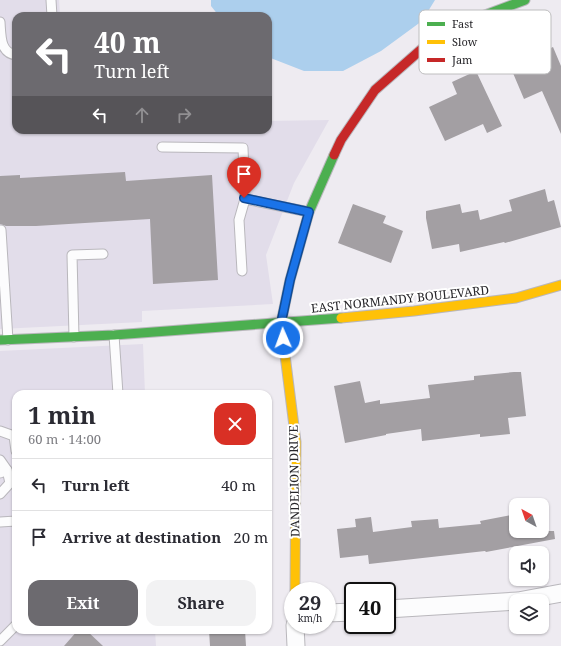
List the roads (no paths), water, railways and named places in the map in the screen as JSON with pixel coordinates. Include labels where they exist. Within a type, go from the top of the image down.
[{"type":"street","name":"DANDELION DRIVE","points":[[499,10],[526,0]]},
{"type":"street","name":"DANDELION DRIVE","points":[[295,582],[296,442],[281,323],[290,280],[309,212],[341,140],[375,90],[419,51]]},
{"type":"street","name":"EAST NORMANDY BOULEVARD","points":[[4,340],[114,335],[281,323],[422,310],[516,298],[561,285]]},
{"type":"street","points":[[396,608],[518,601],[561,593]]},
{"type":"street","points":[[295,634],[296,646]]},
{"type":"lane","points":[[52,0],[52,12]]},
{"type":"lane","points":[[0,22],[1,46],[4,50],[12,53]]},
{"type":"lane","points":[[162,147],[243,148],[244,198],[239,220],[242,271]]},
{"type":"lane","points":[[244,198],[309,212]]},
{"type":"lane","points":[[2,230],[4,340]]},
{"type":"lane","points":[[74,337],[72,255],[103,254]]},
{"type":"lane","points":[[114,335],[118,390]]},
{"type":"lane","points":[[0,431],[12,435]]},
{"type":"lane","points":[[0,460],[3,472],[10,483],[0,494]]},
{"type":"lane","points":[[0,522],[12,521]]},
{"type":"lane","points":[[0,641],[12,629]]},
{"type":"water","points":[[211,0],[435,0],[429,10],[419,10],[419,23],[381,51],[343,71],[304,71],[272,59],[272,12],[216,12],[211,6]]}]
